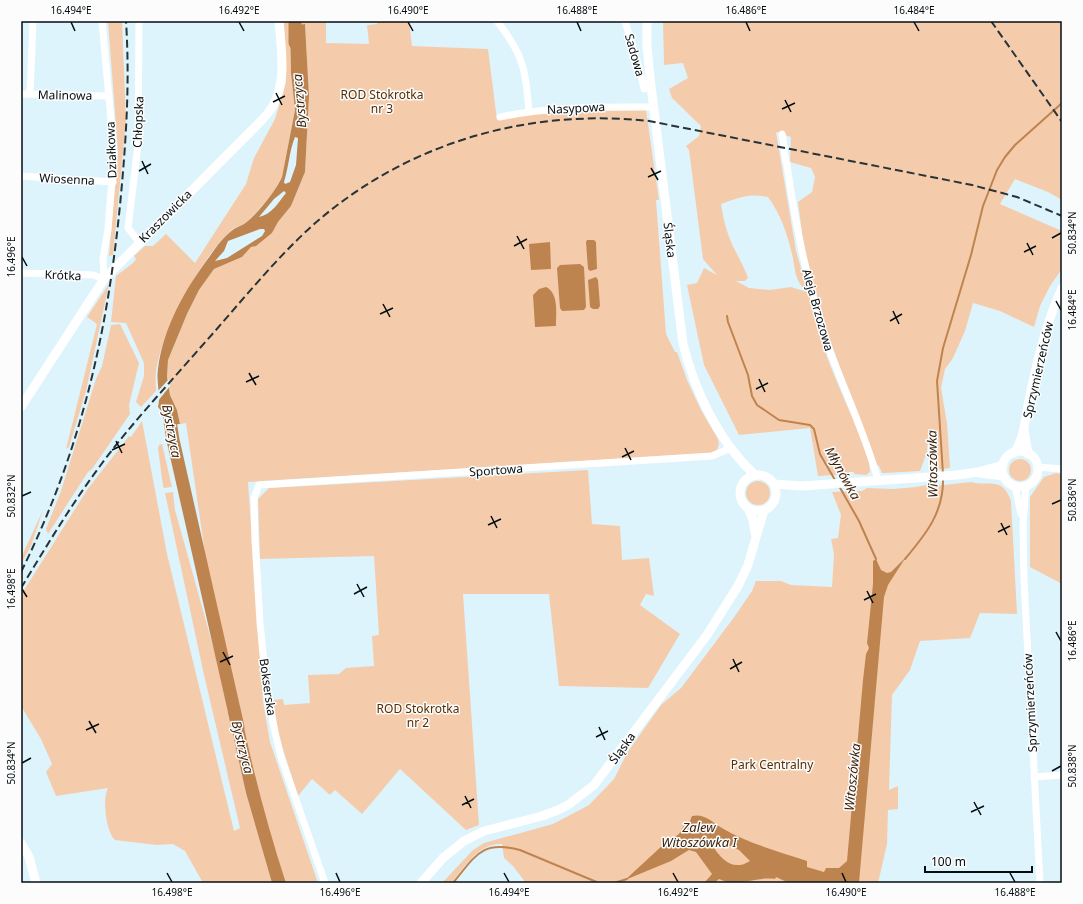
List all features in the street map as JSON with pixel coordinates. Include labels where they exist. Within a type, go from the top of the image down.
[{"type":"street","points":[[30,94],[33,21]]},
{"type":"street","name":"Działkowa","points":[[102,21],[114,154],[113,182],[106,246],[103,258],[104,279]]},
{"type":"street","name":"Chłopska","points":[[139,21],[138,145],[128,228],[139,242]]},
{"type":"street","name":"Kraszowicka","points":[[21,407],[104,279],[139,242],[250,132],[272,107],[279,92],[282,76],[279,21]]},
{"type":"street","points":[[497,21],[513,42],[521,57],[526,73],[529,111]]},
{"type":"street","name":"Sadowa","points":[[625,21],[644,90]]},
{"type":"street","name":"Śląska","points":[[647,21],[647,47],[683,344],[687,359],[705,405],[731,448],[744,482]]},
{"type":"street","name":"Malinowa","points":[[21,94],[109,96]]},
{"type":"street","name":"Nasypowa","points":[[500,117],[529,111],[592,106],[654,107]]},
{"type":"street","name":"Aleja Brzozowa","points":[[782,134],[784,141],[783,153],[787,165],[801,248],[824,334],[870,452],[878,480]]},
{"type":"street","name":"Wiosenna","points":[[21,176],[113,182]]},
{"type":"street","name":"Krótka","points":[[21,273],[93,276],[104,279]]},
{"type":"street","name":"Sprzymierzeńców","points":[[1014,453],[1024,430],[1028,402],[1053,307],[1062,289]]},
{"type":"street","name":"Sprzymierzeńców","points":[[1024,430],[1028,454]]},
{"type":"street","name":"Śląska","points":[[731,448],[755,475]]},
{"type":"street","name":"Sportowa","points":[[259,485],[712,456],[731,448]]},
{"type":"street","points":[[1014,453],[1028,454],[1036,462],[1038,467],[1035,479],[1026,486],[1015,486],[1010,484],[1004,476],[1003,465],[1008,457],[1014,453]]},
{"type":"street","points":[[802,486],[775,498],[769,507],[758,511],[748,508],[741,498],[740,492],[744,482],[755,475],[766,477],[774,484],[802,486],[978,472],[1003,465]]},
{"type":"street","points":[[1038,467],[1062,469]]},
{"type":"street","points":[[978,472],[1004,476]]},
{"type":"street","points":[[774,484],[775,498]]},
{"type":"street","name":"Bokserska","points":[[259,485],[254,498],[255,540],[266,686],[281,757],[325,883]]},
{"type":"street","name":"Sprzymierzeńców","points":[[1015,486],[1023,524]]},
{"type":"street","name":"Sprzymierzeńców","points":[[1026,486],[1023,524],[1040,883]]},
{"type":"street","name":"Śląska","points":[[748,508],[753,520],[755,538]]},
{"type":"street","name":"Śląska","points":[[421,883],[443,858],[464,841],[484,831],[542,816],[558,810],[568,805],[594,785],[710,628],[743,577],[752,553],[764,510]]},
{"type":"street","points":[[1034,777],[1062,776]]},
{"type":"street","points":[[21,844],[29,857],[36,883]]},
{"type":"green space","points":[[108,21],[122,21],[126,121],[113,255],[109,256],[118,152]]},
{"type":"green space","name":"ROD Stokrotka nr 3","points":[[284,21],[326,21],[326,43],[369,44],[367,25],[377,24],[377,21],[409,21],[412,46],[488,49],[497,120],[534,114],[596,109],[646,110],[659,200],[656,200],[666,334],[675,352],[677,352],[687,380],[701,410],[718,439],[719,444],[717,450],[710,453],[248,482],[263,701],[270,742],[318,883],[286,883],[271,838],[249,756],[240,708],[206,560],[186,423],[180,424],[177,410],[170,395],[167,377],[168,360],[187,314],[199,290],[214,269],[242,257],[251,247],[272,233],[278,222],[291,206],[305,172],[309,96],[305,24],[290,26],[291,73],[295,110],[282,177],[276,188],[260,209],[243,225],[233,229],[221,241],[196,275],[174,316],[159,355],[156,372],[156,391],[141,407],[136,402],[144,376],[144,363],[126,323],[111,322],[116,276],[133,263],[136,259],[134,256],[145,246],[153,246],[166,234],[195,263],[246,184],[254,158],[275,119],[286,82]]},
{"type":"green space","points":[[663,21],[1062,21],[1062,200],[1048,192],[1015,179],[1000,204],[1062,231],[1062,269],[1050,286],[1040,306],[1034,327],[1000,311],[973,303],[965,331],[953,358],[945,369],[941,388],[947,423],[950,468],[936,470],[933,438],[928,439],[927,452],[920,471],[882,473],[879,466],[875,463],[827,332],[804,248],[798,202],[812,192],[815,177],[811,168],[790,162],[791,137],[776,132],[796,251],[807,288],[802,287],[797,279],[788,239],[780,217],[773,204],[768,197],[755,195],[744,196],[721,204],[728,234],[748,278],[745,281],[736,281],[749,288],[770,290],[791,287],[810,293],[821,341],[866,451],[870,472],[866,475],[849,472],[848,474],[818,476],[810,428],[739,435],[704,365],[687,285],[697,283],[704,268],[717,275],[703,259],[689,150],[686,146],[699,136],[701,126],[672,98],[669,89],[688,78],[683,63],[664,65]]},
{"type":"green space","points":[[109,284],[86,391],[69,447],[66,449],[97,324],[87,317]]},
{"type":"green space","points":[[120,324],[139,363],[129,405],[130,414],[92,469],[88,472],[48,534],[46,529],[61,491],[96,379],[102,366],[111,325]]},
{"type":"green space","points":[[142,421],[167,554],[234,831],[240,828],[204,675],[165,493],[173,492],[175,510],[216,657],[246,793],[272,883],[203,883],[185,851],[173,844],[157,845],[115,840],[107,823],[105,799],[108,788],[56,796],[46,772],[52,764],[41,739],[21,706],[21,595],[87,490],[129,436],[131,437]]},
{"type":"green space","points":[[162,444],[172,487],[164,488],[163,486],[158,448],[159,445]]},
{"type":"green space","points":[[1020,459],[1028,462],[1031,470],[1028,478],[1020,481],[1012,478],[1009,470],[1012,462]]},
{"type":"green space","name":"ROD Stokrotka nr 2","points":[[588,470],[592,524],[620,526],[622,560],[649,558],[654,596],[646,594],[640,605],[680,634],[648,688],[559,686],[549,594],[463,594],[479,825],[466,830],[400,769],[362,814],[335,790],[330,795],[312,779],[298,796],[279,737],[273,700],[283,699],[284,705],[310,703],[308,675],[339,674],[346,668],[374,666],[372,636],[379,635],[374,556],[260,559],[258,499],[269,488]]},
{"type":"green space","points":[[1056,473],[1062,474],[1062,584],[1030,567],[1030,497],[1044,477]]},
{"type":"green space","points":[[758,481],[767,484],[770,493],[767,502],[758,505],[749,502],[746,493],[749,484]]},
{"type":"green space","name":"Park Centralny","points":[[971,482],[1000,485],[1008,493],[1011,501],[1017,614],[980,613],[970,638],[920,641],[910,670],[892,695],[889,790],[898,786],[898,809],[888,810],[887,844],[878,883],[526,883],[513,866],[504,858],[502,844],[486,847],[467,863],[451,883],[442,883],[473,850],[484,843],[553,824],[589,805],[614,779],[627,753],[661,705],[681,688],[735,616],[752,591],[756,581],[781,581],[791,585],[832,587],[834,554],[831,539],[838,538],[841,515],[832,492],[862,491],[867,488],[893,489],[931,484],[935,486]]},
{"type":"green space","points":[[43,510],[31,546],[21,564],[21,558]]},
{"type":"water","points":[[305,24],[309,96],[305,172],[291,206],[278,222],[272,233],[256,246],[251,247],[242,257],[214,269],[199,290],[187,314],[168,360],[167,377],[170,395],[177,410],[180,424],[165,425],[163,413],[158,407],[158,369],[165,339],[176,310],[192,282],[218,245],[230,232],[244,224],[260,209],[282,177],[295,110],[291,73],[290,26]],"holes":[[[295,137],[298,138],[296,165],[290,182],[285,184],[284,182],[291,148]],[[284,191],[286,193],[271,211],[264,216],[259,217],[274,199]],[[260,229],[264,229],[265,231],[262,236],[227,258],[215,261],[224,251],[228,241]]]},
{"type":"water","points":[[587,240],[594,240],[596,242],[597,269],[590,271],[588,269],[586,242]]},
{"type":"water","points":[[550,242],[551,269],[531,270],[529,244]]},
{"type":"water","points":[[580,264],[584,267],[586,307],[584,310],[562,311],[560,308],[557,268],[560,265]]},
{"type":"water","points":[[596,277],[598,280],[600,306],[598,309],[593,309],[590,307],[588,280]]},
{"type":"water","points":[[546,287],[553,294],[555,299],[556,326],[535,327],[533,295],[539,289]]},
{"type":"water","name":"Zalew Witoszówka I","points":[[906,557],[888,585],[884,597],[859,883],[789,883],[776,877],[775,879],[760,879],[739,882],[719,879],[714,883],[704,883],[712,874],[696,852],[689,850],[671,861],[625,880],[664,844],[679,834],[684,825],[690,821],[692,816],[696,815],[704,817],[732,834],[753,843],[807,861],[807,867],[824,872],[826,868],[839,868],[847,861],[863,680],[866,654],[869,648],[867,643],[873,584],[873,561],[876,559],[881,570],[887,573],[891,572]],"holes":[[[716,840],[739,850],[750,861],[738,865],[728,862],[719,855],[712,845]]]},
{"type":"water","points":[[240,708],[260,796],[286,883],[272,883],[246,793],[228,712]]},
{"type":"pier","points":[[169,379],[170,386],[158,401],[157,392]]},
{"type":"waterway","name":"Bystrzyca","points":[[295,21],[295,43]]},
{"type":"waterway","name":"Witoszówka","points":[[943,474],[937,381],[943,348],[971,255],[983,206],[997,170],[1005,157],[1015,145],[1062,103]]},
{"type":"waterway","name":"Młynówka","points":[[727,316],[748,375],[752,396],[757,405],[779,420],[810,425],[814,429],[820,454],[835,480]]},
{"type":"waterway","name":"Bystrzyca","points":[[168,408],[173,440],[238,727]]},
{"type":"waterway","name":"Witoszówka","points":[[905,559],[927,531],[937,512],[943,490],[943,478]]},
{"type":"waterway","name":"Młynówka","points":[[839,486],[859,521],[876,559]]},
{"type":"waterway","name":"Witoszówka","points":[[453,883],[481,852],[497,847],[507,847],[520,850],[599,883]]},
{"type":"waterway","name":"Witoszówka","points":[[614,883],[627,879]]},
{"type":"railway","points":[[21,572],[60,483],[75,438],[99,348],[114,254],[126,136],[128,67],[126,21]]},
{"type":"railway","points":[[991,21],[1062,122]]},
{"type":"railway","points":[[21,588],[69,511],[112,450],[283,254],[313,225],[349,196],[388,172],[428,153],[470,137],[514,127],[558,120],[603,118],[649,121],[972,185],[1017,197],[1062,216]]}]
